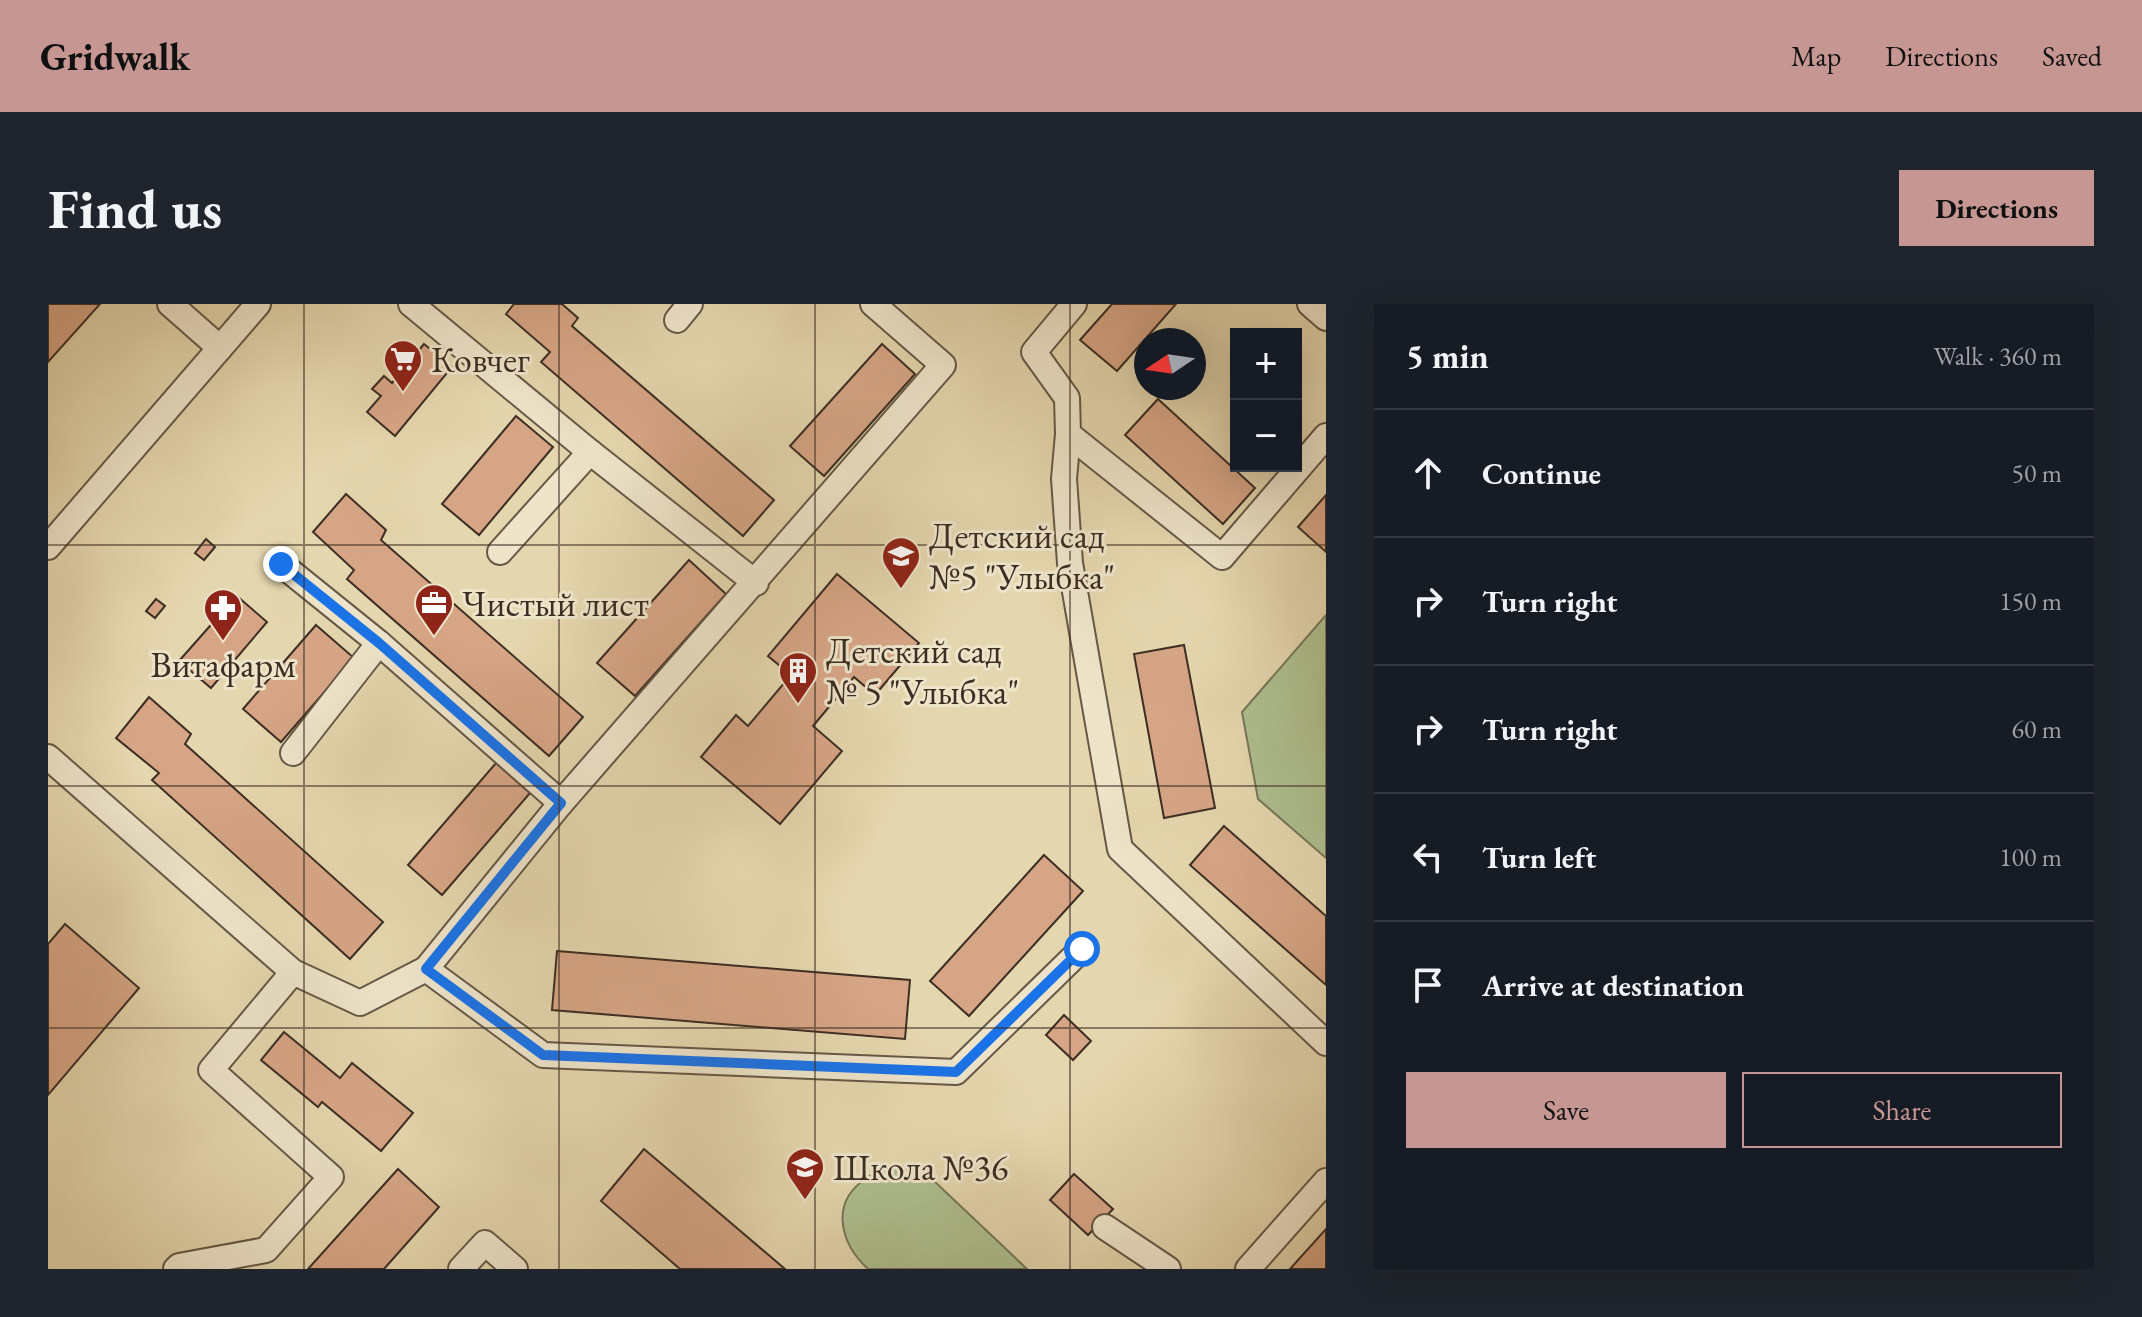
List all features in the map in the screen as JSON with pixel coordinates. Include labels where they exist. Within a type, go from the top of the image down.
[{"type":"street","points":[[170,304],[220,348]]},
{"type":"street","points":[[48,547],[258,304]]},
{"type":"street","points":[[411,304],[590,452],[756,583]]},
{"type":"street","points":[[48,757],[293,972],[360,1003],[426,969],[561,803],[943,365],[873,304]]},
{"type":"street","points":[[1074,304],[1034,352],[1067,398],[1064,479],[1070,563],[1120,849],[1326,1043]]},
{"type":"street","points":[[1310,304],[1326,318]]},
{"type":"street","points":[[1068,434],[1222,557],[1326,436]]},
{"type":"street","points":[[500,552],[590,452]]},
{"type":"street","points":[[281,564],[379,643],[561,803]]},
{"type":"street","points":[[293,753],[379,643]]},
{"type":"street","points":[[426,969],[543,1055],[956,1072],[1082,949]]},
{"type":"street","points":[[176,1269],[266,1250],[331,1177],[211,1070],[293,972]]},
{"type":"street","points":[[1248,1269],[1326,1181]]},
{"type":"street","points":[[1105,1227],[1168,1269]]},
{"type":"street","points":[[461,1269],[485,1243],[515,1269]]},
{"type":"green space","points":[[1326,615],[1326,858],[1258,799],[1242,712]]},
{"type":"green space","points":[[909,1166],[932,1179],[1027,1269],[868,1269],[858,1259],[845,1235],[843,1210],[847,1199],[872,1175]]},
{"type":"building","points":[[48,304],[100,304],[48,362]]},
{"type":"building","points":[[514,304],[562,304],[578,318],[572,326],[774,500],[743,536],[541,362],[550,352],[506,314]]},
{"type":"building","points":[[1112,304],[1176,304],[1155,328],[1134,328],[1134,352],[1117,371],[1080,340]]},
{"type":"building","name":"Ковчег","points":[[424,344],[452,367],[395,436],[367,412],[381,396],[372,389],[384,376],[392,383]]},
{"type":"building","points":[[882,344],[915,374],[824,476],[790,446]]},
{"type":"building","points":[[1159,400],[1230,465],[1230,472],[1238,472],[1255,488],[1223,524],[1125,435]]},
{"type":"building","points":[[516,416],[553,447],[479,535],[442,504]]},
{"type":"building","points":[[346,494],[386,530],[381,540],[583,717],[549,756],[347,579],[354,570],[313,532]]},
{"type":"building","points":[[1326,495],[1326,552],[1298,527]]},
{"type":"building","points":[[206,539],[215,547],[204,560],[195,553]]},
{"type":"building","points":[[689,560],[726,594],[635,696],[597,663]]},
{"type":"building","name":"Детский сад № 5 \"Улыбка\"","points":[[837,574],[919,643],[875,695],[854,677],[813,726],[842,751],[780,824],[701,757],[736,715],[748,726],[791,675],[768,656]]},
{"type":"building","name":"Витафарм","points":[[237,596],[267,622],[211,688],[179,661],[217,618],[210,611],[219,600],[228,608]]},
{"type":"building","points":[[156,599],[165,606],[155,618],[146,611]]},
{"type":"building","points":[[316,625],[354,658],[281,742],[243,709]]},
{"type":"building","points":[[1184,645],[1215,808],[1164,818],[1134,654]]},
{"type":"building","points":[[149,697],[191,734],[185,744],[383,922],[350,959],[152,780],[159,773],[116,738]]},
{"type":"building","points":[[496,763],[530,793],[442,895],[408,865]]},
{"type":"building","points":[[1224,826],[1326,916],[1326,985],[1190,865]]},
{"type":"building","points":[[1044,855],[1083,891],[969,1016],[930,981]]},
{"type":"building","points":[[65,924],[139,988],[48,1095],[48,944]]},
{"type":"building","points":[[557,951],[910,980],[905,1039],[552,1010]]},
{"type":"building","points":[[1064,1015],[1091,1041],[1073,1060],[1046,1035]]},
{"type":"building","points":[[284,1032],[340,1078],[352,1063],[413,1113],[381,1151],[322,1102],[318,1107],[261,1060]]},
{"type":"building","points":[[644,1149],[785,1269],[680,1269],[601,1201]]},
{"type":"building","points":[[398,1169],[439,1207],[384,1269],[308,1269]]},
{"type":"building","points":[[1074,1174],[1113,1209],[1088,1235],[1050,1200]]},
{"type":"building","points":[[1326,1229],[1326,1269],[1290,1269]]},
{"type":"place","name":"Ковчег","points":[[403,393]]},
{"type":"place","name":"Детский сад №5 \"Улыбка\"","points":[[901,590]]},
{"type":"place","name":"Чистый лист","points":[[434,637]]},
{"type":"place","name":"Витафарм","points":[[223,642]]},
{"type":"place","name":"Детский сад № 5 \"Улыбка\"","points":[[798,705]]},
{"type":"place","name":"Школа №36","points":[[805,1201]]},
{"type":"route","points":[[281,564],[379,643],[561,803],[426,969],[543,1055],[956,1072],[1082,949]]}]
